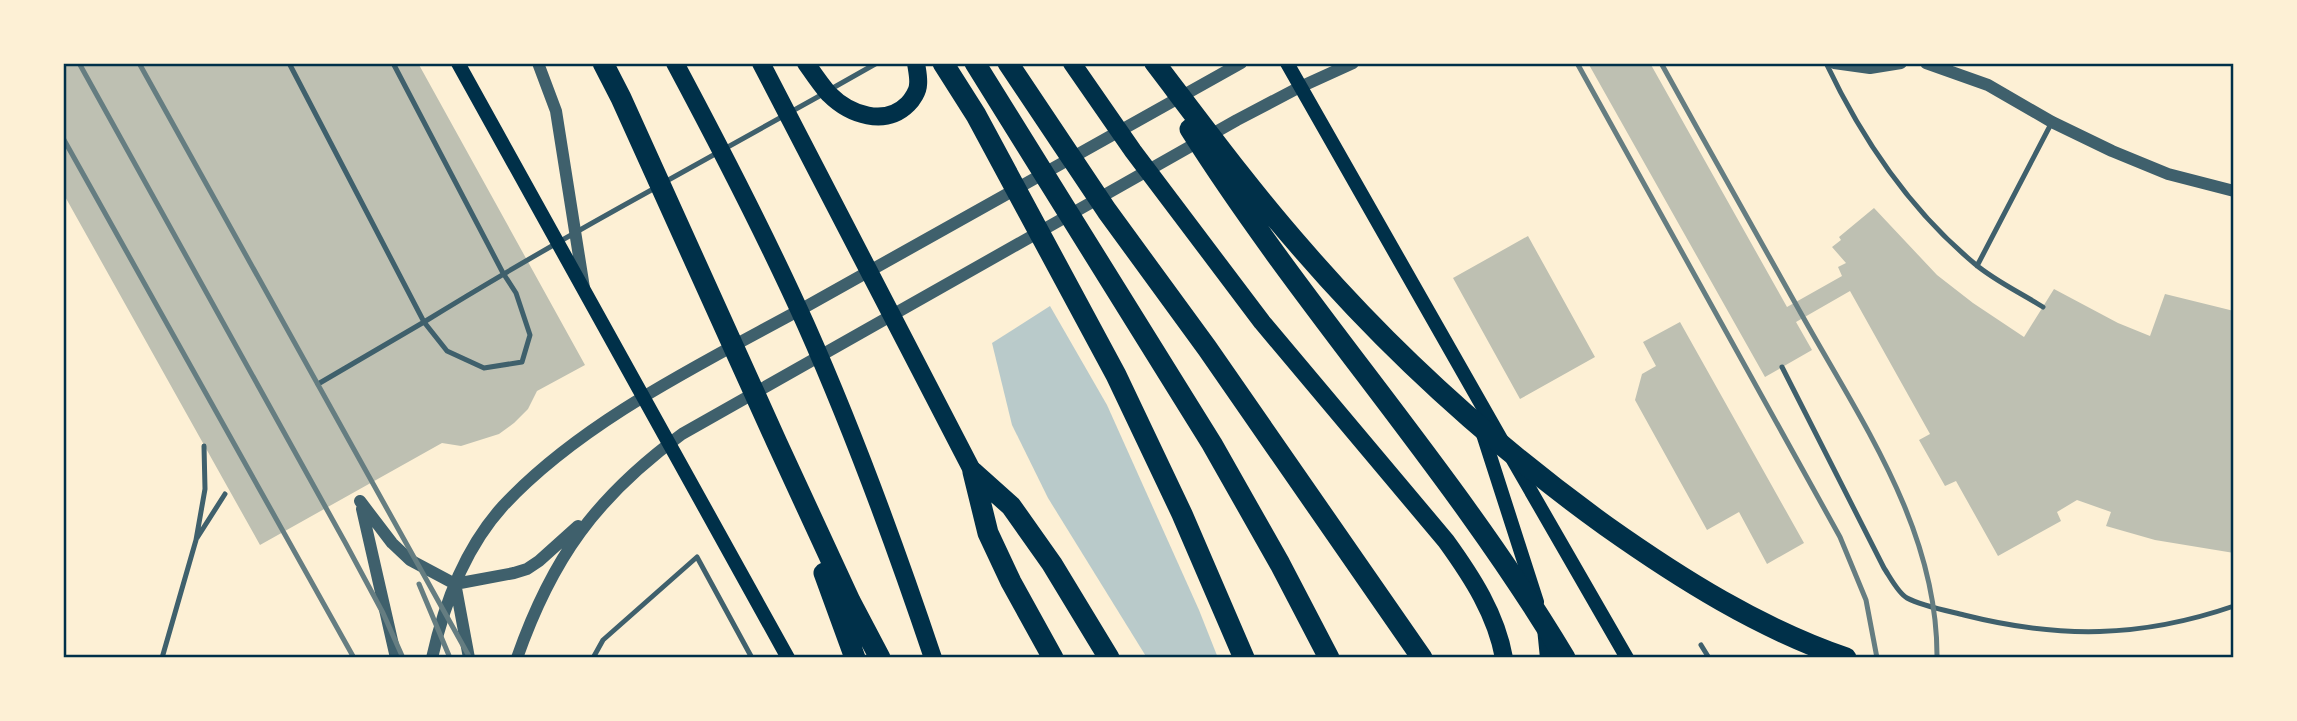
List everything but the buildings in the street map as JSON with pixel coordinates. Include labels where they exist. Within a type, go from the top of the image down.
[{"type":"highway","points":[[603,63],[850,601],[880,658]]},
{"type":"highway","points":[[943,63],[976,116],[1076,301],[1161,468],[1244,658]]},
{"type":"highway","points":[[975,63],[1245,500],[1329,658]]},
{"type":"highway","points":[[1007,63],[1422,658]]},
{"type":"highway","points":[[1148,63],[1235,198],[1461,502],[1504,562],[1565,658]]},
{"type":"highway","points":[[1155,63],[1256,195],[1348,301],[1403,356],[1485,430],[1584,510],[1674,572],[1770,627],[1846,658]]},
{"type":"highway","points":[[777,443],[855,658]]},
{"type":"highway","points":[[973,472],[988,533],[1011,582],[1053,658]]},
{"type":"highway","points":[[973,472],[1011,506],[1052,564],[1110,658]]},
{"type":"main road","points":[[458,63],[788,658]]},
{"type":"main road","points":[[675,63],[772,252],[811,338],[867,473],[933,658]]},
{"type":"main road","points":[[761,63],[973,472]]},
{"type":"main road","points":[[806,63],[830,95],[849,108],[869,116],[885,117],[898,113],[910,102],[919,87],[916,63]]},
{"type":"main road","points":[[1072,63],[1133,151],[1262,322],[1454,552],[1488,607],[1502,643],[1504,658]]},
{"type":"main road","points":[[1287,63],[1627,658]]},
{"type":"main road","points":[[1463,372],[1544,623],[1547,658]]},
{"type":"street","points":[[538,63],[556,111],[585,289]]},
{"type":"street","points":[[432,658],[455,584],[472,551],[502,507],[549,464],[594,430],[681,376],[1241,63]]},
{"type":"street","points":[[396,658],[360,501],[392,543],[411,560],[455,584],[527,569],[600,507],[646,461],[682,434],[1237,120],[1353,63]]},
{"type":"street","points":[[1835,63],[1870,68],[1901,63]]},
{"type":"street","points":[[1926,63],[1988,85],[2052,122],[2112,151],[2168,174],[2234,191]]},
{"type":"street","points":[[517,658],[530,622],[563,556],[600,507]]},
{"type":"street","points":[[455,584],[469,658]]},
{"type":"lane","points":[[289,63],[424,322],[447,351],[484,368],[522,362],[530,335],[516,293],[393,63]]},
{"type":"lane","points":[[318,384],[503,273],[877,63]]},
{"type":"lane","points":[[1826,63],[1842,98],[1887,170],[1944,236],[1977,266],[2043,307]]},
{"type":"lane","points":[[1977,266],[2052,122]]},
{"type":"lane","points":[[1782,367],[1884,569],[1905,597],[1985,621],[2064,633],[2111,632],[2161,626],[2234,606]]},
{"type":"lane","points":[[162,658],[196,540],[205,489],[204,446]]},
{"type":"lane","points":[[196,540],[225,494]]},
{"type":"lane","points":[[593,658],[603,640],[697,557],[752,658]]},
{"type":"lane","points":[[1701,645],[1709,658]]},
{"type":"shaded area","points":[[1050,306],[1107,405],[1218,658],[1147,658],[1048,498],[1012,425],[992,343]]},
{"type":"railway","points":[[79,63],[346,544],[383,613],[403,658]]},
{"type":"railway","points":[[139,63],[470,658]]},
{"type":"railway","points":[[1577,63],[1840,537],[1866,600],[1877,658]]},
{"type":"railway","points":[[1661,63],[1893,480],[1925,566],[1934,611],[1937,658]]},
{"type":"railway","points":[[63,138],[354,658]]},
{"type":"railway","points":[[419,584],[450,658]]}]
